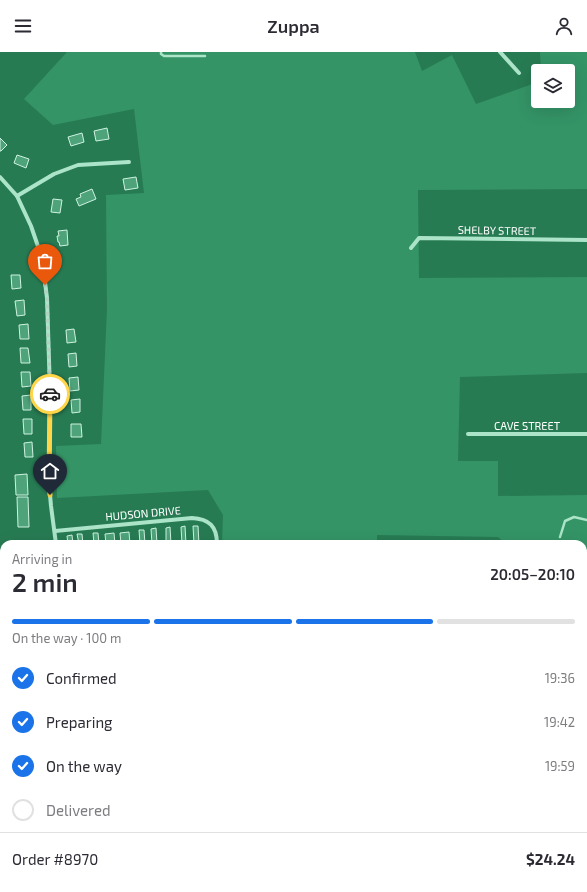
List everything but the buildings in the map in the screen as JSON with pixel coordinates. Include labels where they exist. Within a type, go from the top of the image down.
[{"type":"street","points":[[500,52],[519,73]]},
{"type":"street","points":[[17,196],[54,174],[78,165],[129,162]]},
{"type":"street","points":[[0,177],[17,196],[31,226],[42,258],[47,298],[50,392],[49,484],[56,540]]},
{"type":"street","name":"SHELBY STREET","points":[[411,248],[419,238],[587,240]]},
{"type":"street","name":"CAVE STREET","points":[[468,434],[587,434]]},
{"type":"street","name":"HUDSON DRIVE","points":[[55,531],[198,518],[204,520],[214,528],[217,540]]},
{"type":"lane","points":[[161,52],[164,56],[205,56]]},
{"type":"lane","points":[[560,537],[565,521],[574,517],[587,520]]},
{"type":"green space","points":[[67,52],[415,52],[422,71],[452,55],[476,104],[531,84],[531,108],[575,108],[575,64],[541,64],[540,52],[587,52],[587,189],[418,190],[419,278],[587,277],[587,373],[460,377],[458,461],[498,461],[498,496],[587,495],[587,540],[501,540],[498,537],[377,535],[377,540],[222,540],[223,515],[208,490],[57,498],[56,446],[101,444],[107,309],[106,195],[144,193],[134,109],[53,125],[24,99]]},
{"type":"way so far","points":[[45,285],[47,298],[50,394]]},
{"type":"route","points":[[50,394],[50,495]]}]
